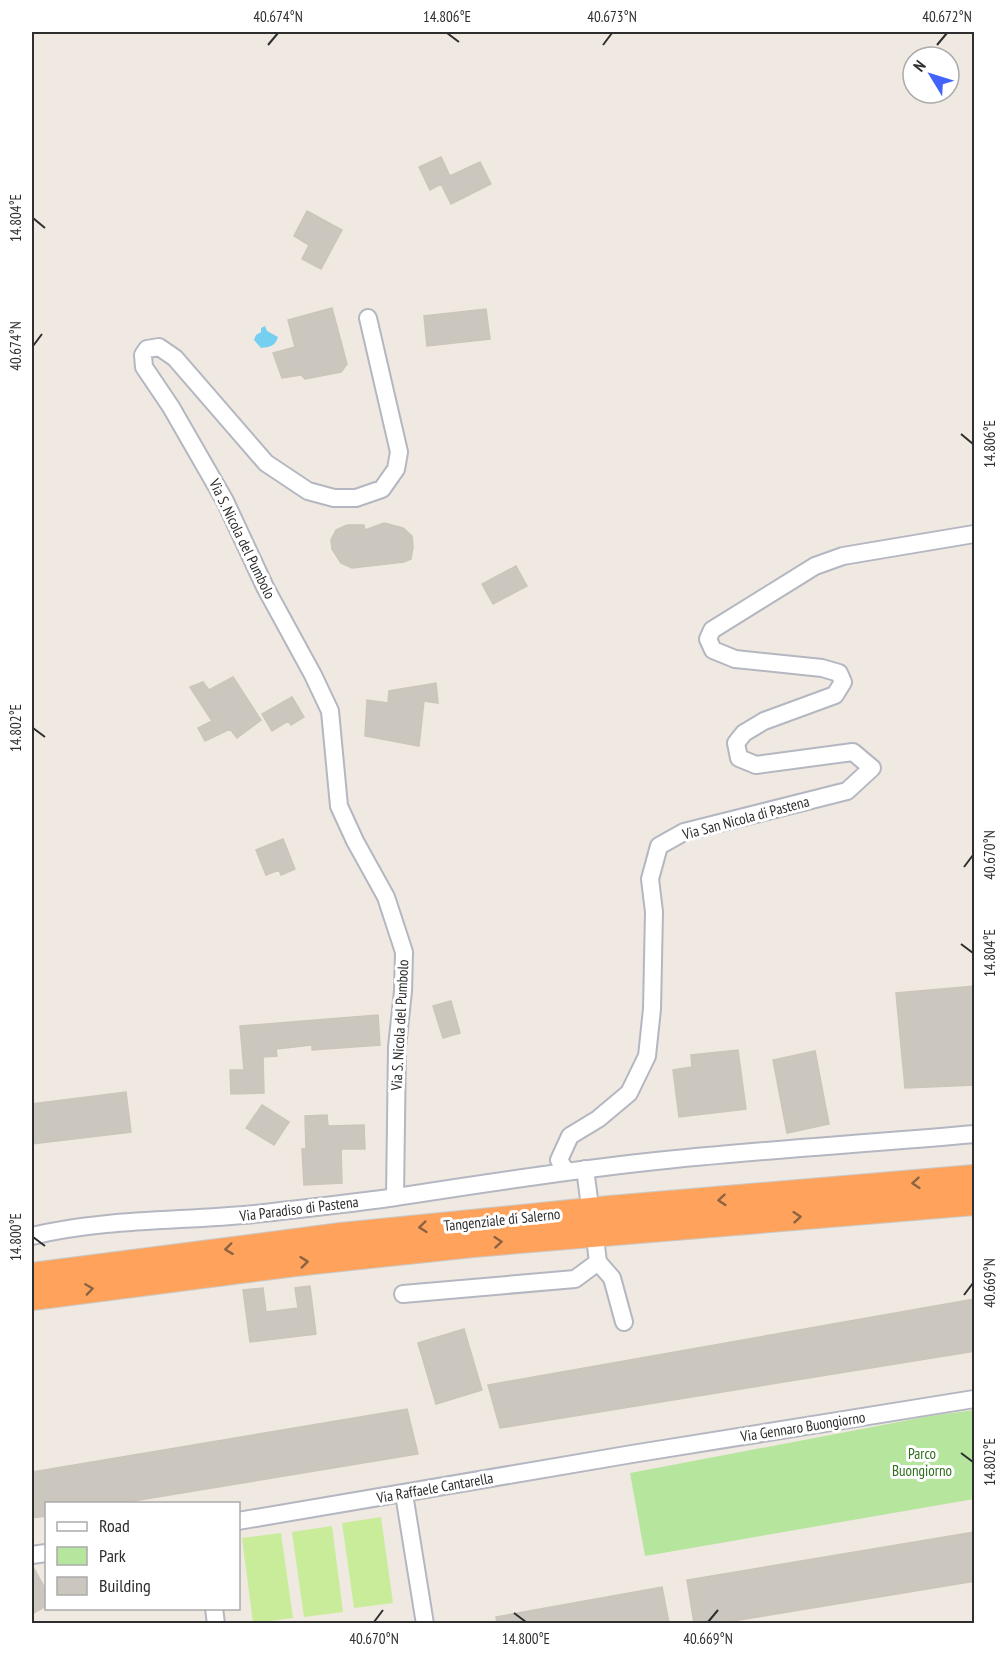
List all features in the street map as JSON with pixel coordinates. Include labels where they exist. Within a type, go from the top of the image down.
[{"type":"highway","name":"Tangenziale di Salerno","points":[[32,1276],[341,1236],[610,1209],[975,1178]]},
{"type":"highway","name":"Tangenziale di Salerno","points":[[32,1297],[296,1263],[485,1243],[975,1202]]},
{"type":"street","name":"Via S. Nicola del Pumbolo","points":[[368,318],[399,452],[396,469],[382,489],[357,498],[334,498],[308,491],[290,481],[266,463],[175,358],[159,347],[147,349],[143,355],[144,367],[171,407],[225,501],[265,587],[330,711],[339,806],[355,841],[386,897],[404,952],[403,991],[397,1047],[395,1197]]},
{"type":"street","name":"Via San Nicola di Pastena","points":[[566,1171],[559,1160],[570,1136],[598,1119],[629,1093],[647,1056],[652,1009],[654,922],[650,879],[659,846],[684,832],[847,791],[872,768],[853,752],[756,765],[739,758],[736,743],[744,733],[764,721],[835,695],[843,682],[839,673],[822,668],[735,659],[713,650],[708,639],[712,630],[815,566],[843,556],[975,534]]},
{"type":"street","points":[[566,1171],[775,1149],[975,1134]]},
{"type":"street","points":[[585,1169],[589,1199]]},
{"type":"street","name":"Via Paradiso di Pastena","points":[[32,1236],[83,1225],[224,1218],[395,1197],[566,1171]]},
{"type":"street","points":[[403,1294],[575,1278],[597,1254],[612,1278],[624,1322]]},
{"type":"street","name":"Via Gennaro Buongiorno","points":[[632,1454],[975,1399]]},
{"type":"street","name":"Via Raffaele Cantarella","points":[[240,1521],[632,1454]]},
{"type":"street","points":[[404,1494],[425,1623]]},
{"type":"green space","name":"Parco Buongiorno","points":[[974,1410],[974,1499],[645,1556],[630,1473],[930,1416]]},
{"type":"green space","points":[[381,1517],[393,1603],[354,1608],[342,1523]]},
{"type":"green space","points":[[332,1526],[343,1612],[304,1617],[292,1532]]},
{"type":"green space","points":[[281,1533],[293,1618],[253,1623],[242,1538]]},
{"type":"water","points":[[265,326],[267,331],[278,337],[272,346],[261,348],[254,340],[261,332],[261,328]]},
{"type":"building","points":[[441,157],[450,176],[480,162],[491,184],[451,204],[441,184],[430,190],[419,167]]},
{"type":"building","points":[[307,211],[342,230],[321,269],[302,259],[309,245],[294,236]]},
{"type":"building","points":[[332,308],[347,364],[341,372],[305,379],[301,375],[282,378],[273,353],[295,347],[288,320]]},
{"type":"building","points":[[486,309],[490,339],[427,346],[424,316]]},
{"type":"building","points":[[384,523],[403,528],[412,536],[411,559],[404,562],[352,568],[341,563],[332,549],[331,540],[336,530],[347,525],[364,525],[365,530]]},
{"type":"building","points":[[516,566],[527,586],[493,604],[482,584]]},
{"type":"building","points":[[233,677],[261,720],[237,738],[230,729],[205,741],[198,728],[212,721],[190,687],[203,682],[209,690]]},
{"type":"building","points":[[436,683],[438,703],[424,701],[419,746],[365,736],[367,700],[388,703],[389,691]]},
{"type":"building","points":[[292,697],[304,717],[291,725],[288,721],[272,731],[262,714]]},
{"type":"building","points":[[283,839],[295,869],[281,875],[279,870],[266,875],[256,850]]},
{"type":"building","points":[[975,986],[975,1085],[905,1088],[896,993]]},
{"type":"building","points":[[451,1001],[460,1033],[443,1038],[433,1006]]},
{"type":"building","points":[[378,1015],[380,1045],[312,1050],[312,1045],[276,1049],[277,1056],[263,1057],[264,1093],[231,1094],[230,1070],[244,1070],[240,1026]]},
{"type":"building","points":[[738,1050],[746,1109],[679,1117],[673,1070],[692,1067],[691,1055]]},
{"type":"building","points":[[815,1051],[829,1124],[787,1133],[773,1060]]},
{"type":"building","points":[[126,1092],[131,1132],[32,1144],[32,1104]]},
{"type":"building","points":[[262,1105],[289,1122],[274,1145],[246,1128]]},
{"type":"building","points":[[327,1115],[328,1126],[364,1125],[365,1149],[341,1149],[342,1183],[304,1185],[302,1149],[306,1149],[305,1116]]},
{"type":"building","points":[[310,1286],[316,1334],[250,1342],[243,1290],[263,1288],[266,1312],[298,1308],[295,1288]]},
{"type":"building","points":[[975,1299],[975,1351],[500,1428],[488,1385]]},
{"type":"building","points":[[464,1329],[482,1390],[436,1404],[418,1343]]},
{"type":"building","points":[[407,1409],[418,1454],[127,1502],[45,1502],[45,1516],[32,1518],[33,1472]]},
{"type":"building","points":[[975,1532],[975,1581],[721,1623],[694,1623],[687,1580]]},
{"type":"building","points":[[32,1565],[45,1588],[45,1607],[32,1614]]},
{"type":"building","points":[[662,1587],[669,1623],[497,1623],[496,1617]]}]
